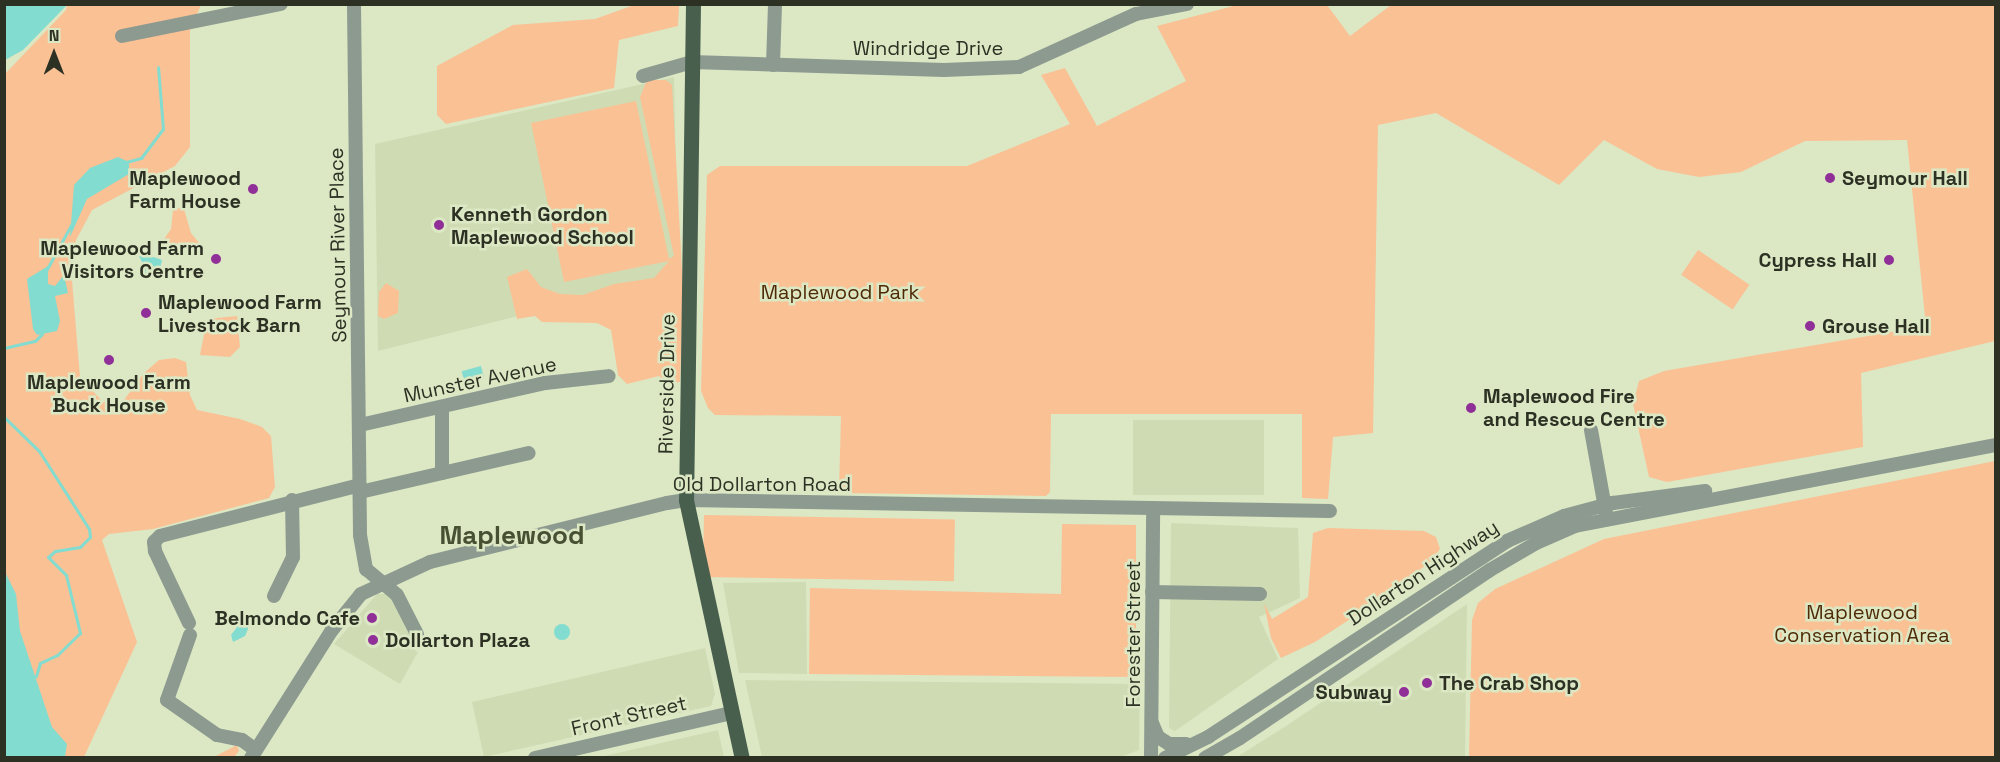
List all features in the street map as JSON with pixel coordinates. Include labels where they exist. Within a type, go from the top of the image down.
[{"type":"main road","name":"Riverside Drive","points":[[693,4],[686,500],[742,758]]},
{"type":"street","points":[[122,36],[281,4]]},
{"type":"street","name":"Seymour River Place","points":[[354,4],[362,557],[366,569],[397,595],[417,634]]},
{"type":"street","points":[[773,65],[775,4]]},
{"type":"street","name":"Windridge Drive","points":[[643,76],[692,62],[944,70],[1019,67],[1136,14],[1187,4]]},
{"type":"street","name":"Munster Avenue","points":[[360,425],[545,383],[609,376]]},
{"type":"street","points":[[442,408],[442,473]]},
{"type":"street","points":[[1591,430],[1605,512]]},
{"type":"street","name":"Dollarton Highway","points":[[1165,758],[1198,742],[1507,541],[1564,516],[1605,512],[1995,446]]},
{"type":"street","points":[[274,596],[293,557],[292,500],[442,473],[529,453]]},
{"type":"street","name":"Old Dollarton Road","points":[[292,500],[159,536],[154,542],[154,551],[190,629],[167,700],[217,735],[242,740],[254,754],[336,624],[361,594],[383,582],[438,560],[686,500],[1153,510],[1330,511]]},
{"type":"street","name":"Forester Street","points":[[1151,758],[1153,510]]},
{"type":"street","name":"Dollarton Highway","points":[[1205,758],[1240,738],[1536,543],[1605,512]]},
{"type":"street","points":[[1152,592],[1260,594]]},
{"type":"street","name":"Front Street","points":[[535,758],[732,713]]},
{"type":"street","points":[[1152,723],[1158,737],[1175,747],[1198,742]]},
{"type":"shaded area","points":[[674,77],[678,276],[378,351],[375,144]]},
{"type":"shaded area","points":[[1133,420],[1264,420],[1264,495],[1133,495]]},
{"type":"shaded area","points":[[1171,523],[1298,528],[1300,598],[1259,617],[1278,659],[1175,731],[1169,728]]},
{"type":"shaded area","points":[[806,582],[807,674],[739,673],[723,583]]},
{"type":"shaded area","name":"Dollarton Plaza","points":[[377,594],[388,594],[412,637],[406,645],[418,652],[400,684],[334,644]]},
{"type":"shaded area","points":[[1467,604],[1465,757],[1237,757],[1286,726]]},
{"type":"shaded area","points":[[705,648],[715,694],[711,706],[484,757],[472,702]]},
{"type":"shaded area","points":[[745,680],[1140,684],[1139,750],[1118,758],[762,757]]},
{"type":"shaded area","points":[[718,730],[724,757],[600,757]]},
{"type":"green space","name":"Maplewood Park","points":[[1241,4],[1327,5],[1350,36],[1391,5],[1995,5],[1995,341],[1861,373],[1863,447],[1667,482],[1649,477],[1633,404],[1639,381],[1664,371],[1926,326],[1907,140],[1805,141],[1741,172],[1699,177],[1657,169],[1604,140],[1559,185],[1436,113],[1378,125],[1373,433],[1333,437],[1328,499],[1302,498],[1302,414],[1051,414],[1050,492],[1046,496],[842,493],[839,490],[841,416],[715,415],[708,408],[701,391],[707,175],[720,166],[967,166],[1070,124],[1041,75],[1065,68],[1097,126],[1186,81],[1157,26]]},
{"type":"green space","points":[[67,5],[201,5],[190,30],[190,147],[175,166],[92,210],[76,240],[71,268],[80,377],[102,401],[121,404],[144,373],[159,360],[175,358],[186,362],[190,395],[197,410],[240,419],[262,427],[271,436],[275,487],[269,498],[153,529],[109,534],[102,540],[137,642],[84,757],[54,757],[5,610],[4,75],[66,10]]},
{"type":"green space","points":[[634,5],[679,5],[678,26],[619,40],[614,88],[446,124],[437,115],[437,66],[513,25],[595,19]]},
{"type":"green space","points":[[647,80],[666,80],[672,85],[683,289],[680,382],[667,383],[659,376],[627,384],[618,375],[611,330],[597,323],[542,322],[535,316],[517,319],[507,277],[527,269],[541,287],[560,294],[583,295],[614,284],[654,278],[669,261],[564,282],[531,123],[636,101],[669,259],[674,256],[640,97]]},
{"type":"green space","points":[[184,209],[191,233],[200,244],[171,254],[160,245],[171,229],[173,210]]},
{"type":"green space","points":[[1698,250],[1749,285],[1733,310],[1681,275]]},
{"type":"green space","points":[[386,283],[399,291],[398,313],[384,319],[378,316],[379,292]]},
{"type":"green space","points":[[237,316],[240,347],[230,357],[200,355],[207,319]]},
{"type":"green space","name":"Maplewood Conservation Area","points":[[1995,461],[1995,757],[1469,757],[1472,620],[1478,603],[1495,589],[1604,539]]},
{"type":"green space","points":[[704,515],[955,519],[954,581],[703,577]]},
{"type":"green space","points":[[1062,524],[1136,525],[1136,677],[809,674],[810,588],[1061,594]]},
{"type":"green space","points":[[1328,528],[1424,531],[1436,537],[1440,549],[1430,562],[1384,597],[1315,642],[1281,658],[1271,638],[1264,603],[1272,619],[1308,597],[1313,533]]},
{"type":"green space","points":[[237,745],[239,751],[234,757],[212,758]]},
{"type":"water","points":[[4,5],[67,5],[23,50],[5,60]]},
{"type":"water","points":[[118,157],[129,162],[129,174],[87,199],[70,237],[74,185],[90,168]]},
{"type":"water","points":[[148,255],[162,260],[158,278],[151,273],[140,275],[143,264],[139,256]]},
{"type":"water","points":[[48,266],[48,284],[55,286],[64,275],[68,293],[55,296],[60,321],[57,331],[37,335],[33,329],[27,279]]},
{"type":"water","points":[[481,366],[484,377],[465,382],[462,371]]},
{"type":"water","points":[[4,570],[16,594],[20,631],[52,727],[67,744],[65,757],[5,757]]},
{"type":"water","points":[[241,622],[248,622],[248,629],[245,636],[233,642],[231,635]]},
{"type":"water","points":[[562,624],[568,626],[570,632],[568,638],[562,640],[556,638],[554,632],[556,626]]},
{"type":"waterway","points":[[126,162],[141,158],[163,129],[158,67]]},
{"type":"waterway","points":[[47,269],[71,225]]},
{"type":"waterway","points":[[4,348],[35,341],[42,334]]},
{"type":"waterway","points":[[4,417],[39,451],[89,529],[90,537],[80,547],[55,551],[48,557],[66,575],[80,633],[57,655],[40,663],[36,676]]},
{"type":"place","name":"Seymour Hall","points":[[1830,178]]},
{"type":"place","name":"Maplewood Farm House","points":[[253,189]]},
{"type":"place","name":"Kenneth Gordon Maplewood School","points":[[439,225]]},
{"type":"place","name":"Maplewood Farm Visitors Centre","points":[[216,259]]},
{"type":"place","name":"Cypress Hall","points":[[1889,260]]},
{"type":"place","name":"Maplewood Farm Livestock Barn","points":[[146,313]]},
{"type":"place","name":"Grouse Hall","points":[[1810,326]]},
{"type":"place","name":"Maplewood Farm Buck House","points":[[109,360]]},
{"type":"place","name":"Maplewood Fire and Rescue Centre","points":[[1471,408]]},
{"type":"place","name":"Belmondo Cafe","points":[[372,618]]},
{"type":"place","name":"Dollarton Plaza","points":[[373,640]]},
{"type":"place","name":"The Crab Shop","points":[[1427,683]]},
{"type":"place","name":"Subway","points":[[1404,692]]},
{"type":"district","name":"Maplewood","points":[[512,536]]}]
